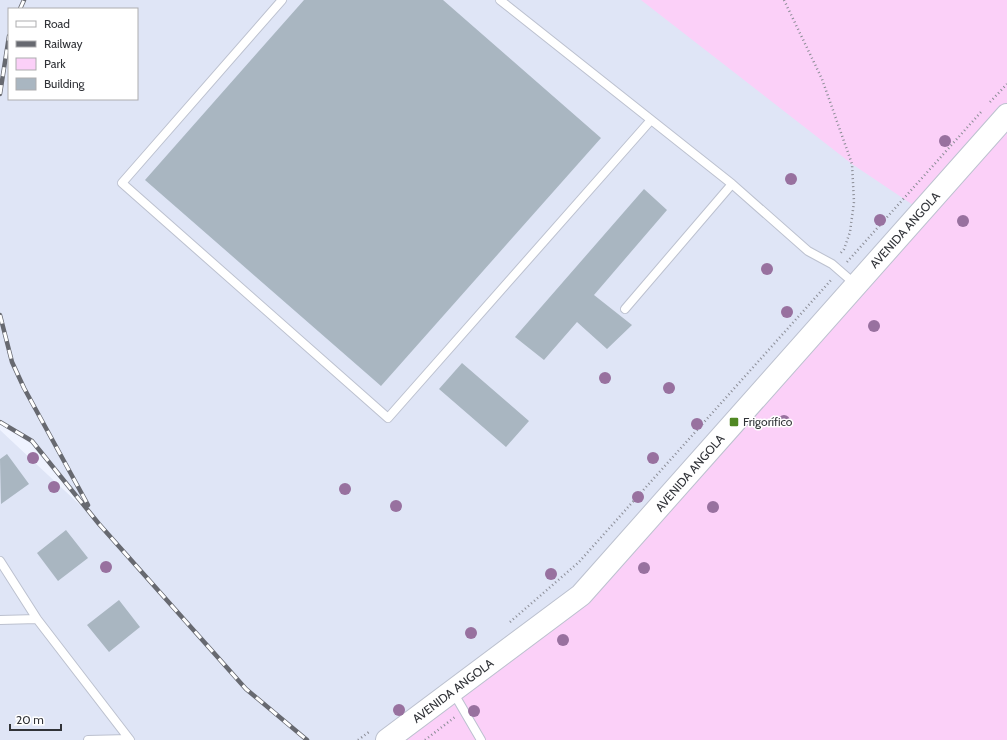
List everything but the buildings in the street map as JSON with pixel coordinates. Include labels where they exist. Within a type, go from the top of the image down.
[{"type":"main road","name":"AVENIDA ANGOLA","points":[[379,735],[453,691],[581,596],[1007,115]]},
{"type":"lane","points":[[282,0],[122,183],[388,418],[651,120]]},
{"type":"lane","points":[[500,0],[732,184],[808,251],[832,264],[856,285]]},
{"type":"lane","points":[[625,309],[732,184]]},
{"type":"lane","points":[[0,561],[37,619],[129,739]]},
{"type":"lane","points":[[0,620],[37,619]]},
{"type":"lane","points":[[453,691],[481,740]]},
{"type":"lane","points":[[88,740],[129,739]]},
{"type":"path","points":[[784,0],[822,79],[852,164],[854,202],[850,232],[844,249],[832,264]]},
{"type":"path","points":[[988,104],[1007,84]]},
{"type":"path","points":[[505,626],[579,562],[983,110]]},
{"type":"path","points":[[358,740],[379,735]]},
{"type":"shaded area","points":[[0,0],[645,0],[922,211],[481,740],[0,740],[0,430],[96,520],[32,441],[0,422]]},
{"type":"green space","points":[[641,0],[1007,0],[1007,740],[387,740],[581,595],[922,211],[852,164]]},
{"type":"railway","points":[[20,8],[24,0]]},
{"type":"railway","points":[[0,94],[8,42]]},
{"type":"railway","points":[[0,315],[12,362],[24,388],[88,505]]},
{"type":"railway","points":[[0,422],[32,441],[99,524],[246,689],[307,740]]},
{"type":"place","name":"Frigorífico","points":[[734,422]]}]
